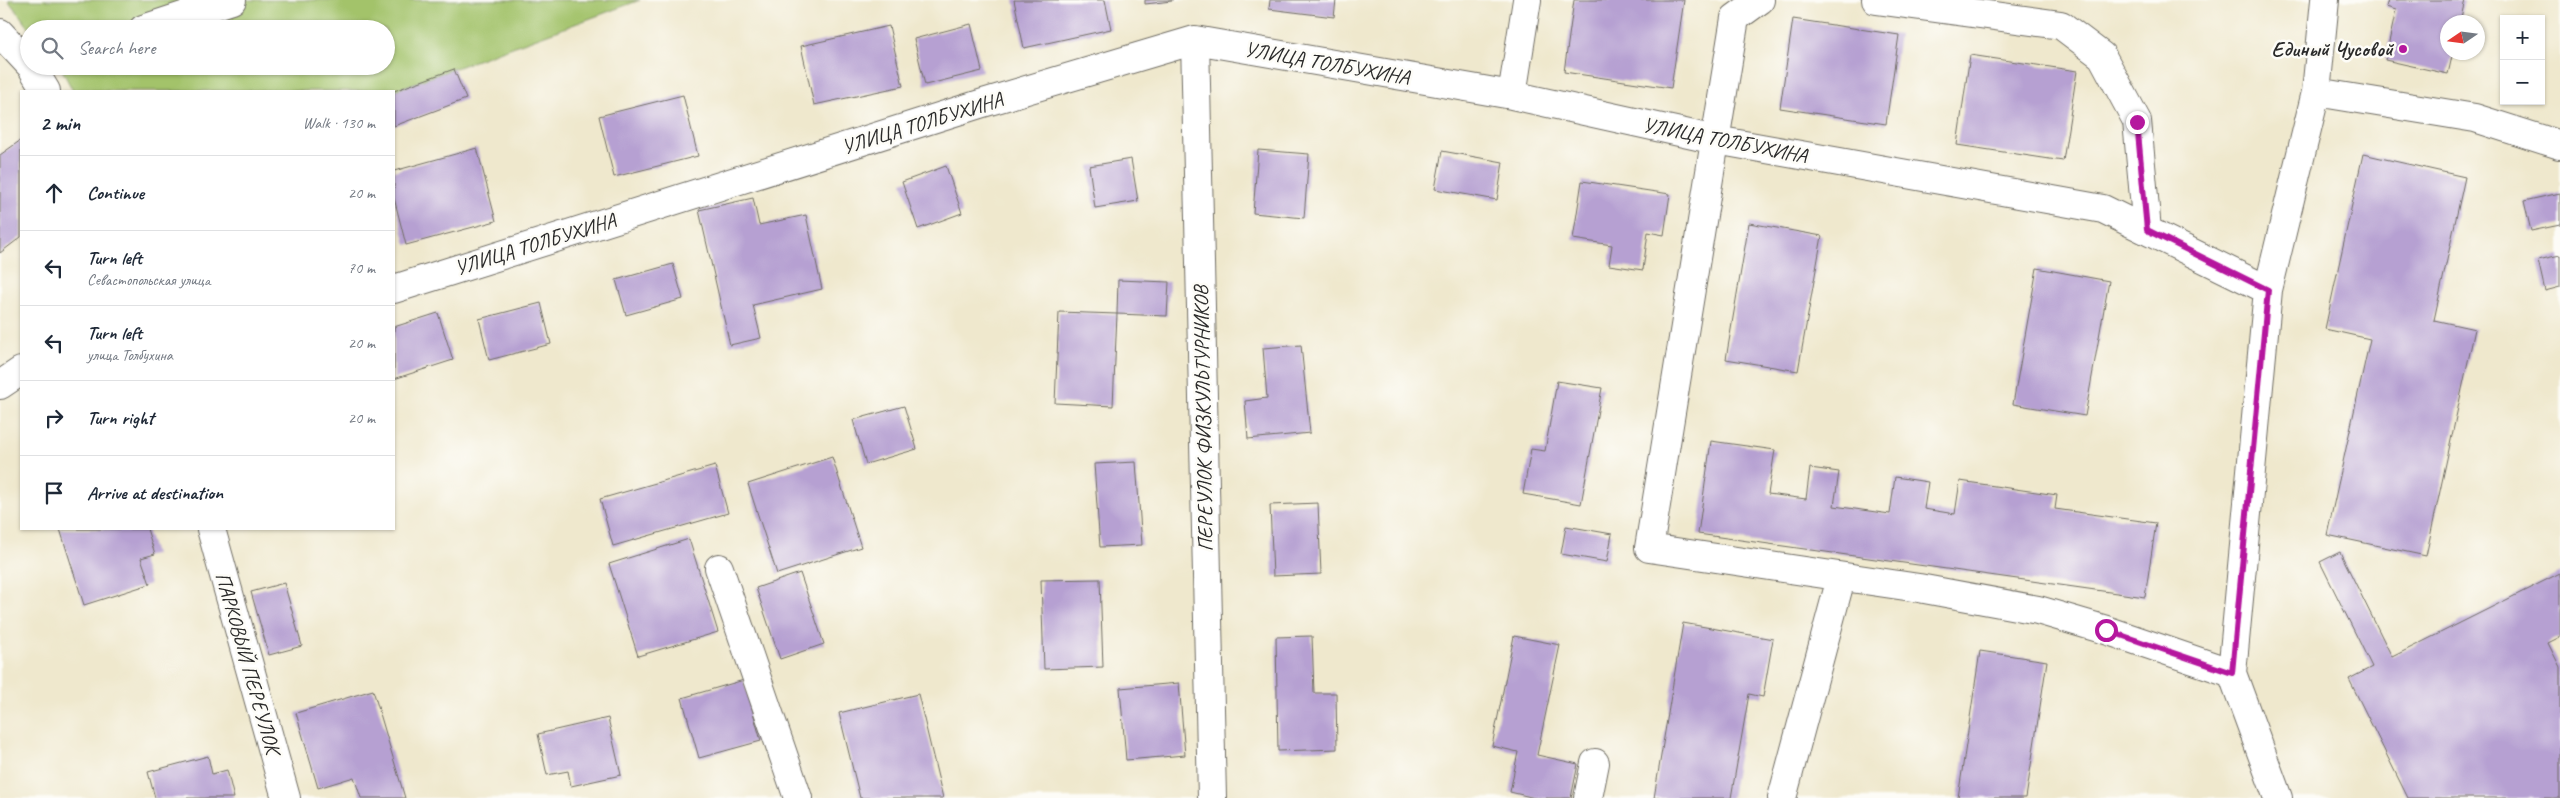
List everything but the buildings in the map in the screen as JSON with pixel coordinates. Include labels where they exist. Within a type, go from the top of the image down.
[{"type":"street","points":[[171,20],[232,0]]},
{"type":"street","points":[[1512,95],[1527,0]]},
{"type":"street","points":[[1760,0],[1735,18],[1648,548],[1919,588],[2038,610],[2106,630],[2232,673]]},
{"type":"street","points":[[1876,0],[2061,25],[2102,56],[2137,122],[2147,230]]},
{"type":"street","points":[[2278,798],[2232,673],[2268,290],[2316,92],[2325,0]]},
{"type":"street","points":[[0,33],[20,54]]},
{"type":"street","name":"УЛИЦА ТОЛБУХИНА","points":[[395,289],[984,103],[1195,40],[1512,95],[1716,140],[2103,209],[2268,290]]},
{"type":"street","name":"ПЕРЕУЛОК ФИЗКУЛЬТУРНИКОВ","points":[[1195,40],[1212,798]]},
{"type":"street","points":[[36,75],[45,90]]},
{"type":"street","points":[[2316,92],[2474,118],[2560,145]]},
{"type":"street","points":[[0,385],[20,372]]},
{"type":"street","name":"ПАРКОВЫЙ ПЕРЕУЛОК","points":[[211,530],[286,798]]},
{"type":"street","points":[[719,568],[798,798]]},
{"type":"street","points":[[1782,798],[1841,578]]},
{"type":"street","points":[[1588,798],[1595,763]]},
{"type":"green space","points":[[8,0],[640,0],[395,90],[72,90],[65,75],[395,75],[395,20],[23,20]]},
{"type":"place","name":"Единый Чусовой","points":[[2403,49]]},
{"type":"route","points":[[2106,630],[2232,673],[2268,290],[2147,230],[2137,122]]}]
